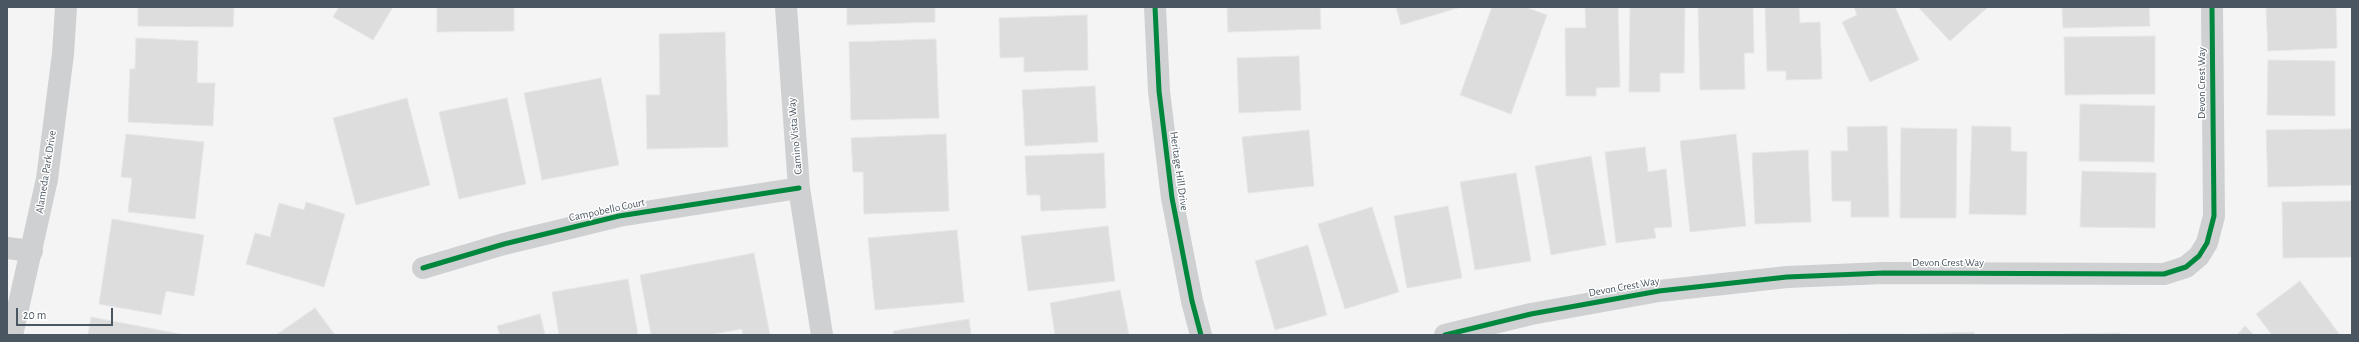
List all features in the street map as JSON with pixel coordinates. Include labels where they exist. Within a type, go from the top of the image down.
[{"type":"street","name":"Alameda Park Drive","points":[[12,335],[32,251],[47,178],[63,54],[66,7]]},
{"type":"street","name":"Camino Vista Way","points":[[786,7],[799,188],[822,335]]},
{"type":"street","name":"Heritage Hill Drive","points":[[1154,7],[1159,90],[1172,198],[1192,301],[1201,335]]},
{"type":"street","name":"Devon Crest Way","points":[[1445,335],[1531,314],[1659,291],[1787,277],[1884,273],[2164,274],[2186,266],[2199,256],[2207,243],[2214,216],[2212,7]]},
{"type":"street","name":"Campobello Court","points":[[423,268],[504,244],[619,216],[799,188]]},
{"type":"street","points":[[7,248],[32,251]]},
{"type":"building","points":[[138,7],[234,7],[233,27],[138,26]]},
{"type":"building","points":[[339,7],[393,7],[373,40],[333,17]]},
{"type":"building","points":[[437,7],[514,7],[514,31],[437,32]]},
{"type":"building","points":[[847,7],[935,7],[935,22],[847,25]]},
{"type":"building","points":[[1227,7],[1320,7],[1321,29],[1228,32]]},
{"type":"building","points":[[1396,7],[1461,7],[1401,25]]},
{"type":"building","points":[[1492,7],[1525,7],[1547,15],[1511,114],[1460,95]]},
{"type":"building","points":[[1585,7],[1618,7],[1620,87],[1596,88],[1596,96],[1566,96],[1565,28],[1586,28]]},
{"type":"building","points":[[1630,7],[1685,7],[1684,73],[1660,73],[1660,92],[1629,92]]},
{"type":"building","points":[[1698,7],[1753,7],[1754,53],[1744,53],[1745,89],[1700,90]]},
{"type":"building","points":[[1765,7],[1799,7],[1800,23],[1820,22],[1822,79],[1786,80],[1786,71],[1767,71]]},
{"type":"building","points":[[1854,7],[1895,7],[1919,60],[1870,82],[1842,22],[1857,15]]},
{"type":"building","points":[[1918,7],[1988,7],[1950,41]]},
{"type":"building","points":[[2062,7],[2149,7],[2150,26],[2063,28]]},
{"type":"building","points":[[2266,7],[2336,7],[2337,48],[2268,51]]},
{"type":"building","points":[[1087,15],[1088,70],[1024,72],[1024,57],[1000,58],[999,18]]},
{"type":"building","points":[[725,32],[728,147],[647,149],[646,95],[660,95],[659,34]]},
{"type":"building","points":[[2155,36],[2155,94],[2065,95],[2064,37]]},
{"type":"building","points":[[136,38],[198,41],[197,83],[215,83],[213,126],[128,122],[130,69],[135,69]]},
{"type":"building","points":[[936,39],[939,118],[851,120],[849,42]]},
{"type":"building","points":[[1299,56],[1301,110],[1239,113],[1237,58]]},
{"type":"building","points":[[2268,60],[2335,61],[2335,116],[2267,115]]},
{"type":"building","points":[[601,78],[619,165],[542,180],[524,93]]},
{"type":"building","points":[[1095,86],[1098,142],[1025,146],[1022,90]]},
{"type":"building","points":[[407,98],[430,185],[356,205],[333,118]]},
{"type":"building","points":[[507,98],[526,184],[459,199],[439,112]]},
{"type":"building","points":[[2080,104],[2155,106],[2154,162],[2079,161]]},
{"type":"building","points":[[1887,126],[1889,217],[1851,217],[1851,201],[1832,201],[1831,151],[1848,151],[1847,127]]},
{"type":"building","points":[[1972,126],[2011,127],[2011,151],[2027,152],[2026,215],[1969,214]]},
{"type":"building","points":[[1901,128],[1957,129],[1956,218],[1900,218]]},
{"type":"building","points":[[2352,129],[2352,185],[2268,187],[2266,130]]},
{"type":"building","points":[[1309,130],[1314,186],[1248,193],[1242,137]]},
{"type":"building","points":[[126,134],[204,142],[195,219],[128,212],[132,178],[121,177]]},
{"type":"building","points":[[946,134],[949,211],[864,214],[863,172],[853,172],[851,138]]},
{"type":"building","points":[[1736,134],[1746,226],[1690,232],[1680,141]]},
{"type":"building","points":[[1645,147],[1648,172],[1666,169],[1672,227],[1654,228],[1656,238],[1616,243],[1605,152]]},
{"type":"building","points":[[1808,150],[1811,222],[1755,224],[1752,153]]},
{"type":"building","points":[[1104,153],[1106,208],[1041,211],[1040,195],[1027,195],[1025,156]]},
{"type":"building","points":[[1591,156],[1606,245],[1551,255],[1535,166]]},
{"type":"building","points":[[2082,171],[2156,173],[2155,228],[2080,227]]},
{"type":"building","points":[[1516,173],[1531,261],[1475,270],[1460,182]]},
{"type":"building","points":[[2352,201],[2352,257],[2283,258],[2282,202]]},
{"type":"building","points":[[306,202],[345,214],[324,287],[246,264],[255,233],[270,237],[279,203],[304,210]]},
{"type":"building","points":[[1448,206],[1462,278],[1407,288],[1394,216]]},
{"type":"building","points":[[1372,207],[1399,292],[1345,309],[1318,224]]},
{"type":"building","points":[[112,219],[204,235],[194,296],[166,291],[161,315],[99,304]]},
{"type":"building","points":[[1108,226],[1115,281],[1028,291],[1021,236]]},
{"type":"building","points":[[957,230],[964,302],[875,310],[868,238]]},
{"type":"building","points":[[1308,245],[1327,315],[1275,330],[1255,261]]},
{"type":"building","points":[[754,253],[770,335],[743,335],[742,329],[708,335],[651,335],[640,275]]},
{"type":"building","points":[[628,279],[638,335],[559,335],[552,292]]},
{"type":"building","points":[[2300,281],[2340,335],[2272,335],[2256,314]]},
{"type":"building","points":[[1120,290],[1129,335],[1055,335],[1050,303]]},
{"type":"building","points":[[315,308],[335,335],[276,335]]},
{"type":"building","points":[[540,314],[545,335],[500,335],[497,326]]},
{"type":"building","points":[[91,317],[185,335],[88,335]]},
{"type":"building","points":[[969,319],[971,335],[894,335],[893,331]]},
{"type":"building","points":[[2245,326],[2254,335],[2237,335]]},
{"type":"building","points":[[1974,332],[1974,335],[1918,335],[1918,334]]},
{"type":"building","points":[[2120,333],[2120,335],[2064,335],[2064,334]]},
{"type":"building","points":[[1905,334],[1905,335],[1847,335]]},
{"type":"cycle path","points":[[1155,7],[1159,91],[1172,198],[1192,301],[1201,335]]},
{"type":"cycle path","points":[[1445,335],[1531,314],[1659,291],[1787,277],[1884,273],[2164,274],[2186,267],[2199,256],[2207,243],[2214,216],[2212,7]]},
{"type":"cycle path","points":[[423,268],[504,244],[619,216],[799,188]]}]
